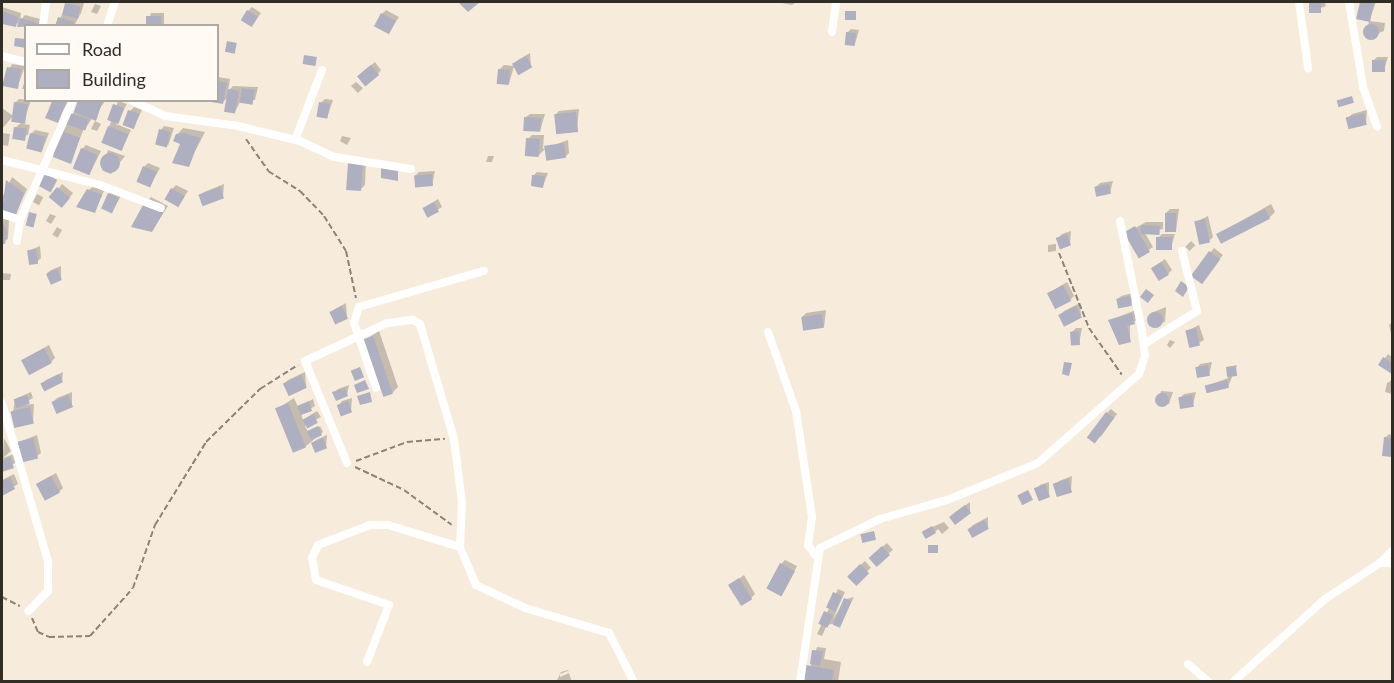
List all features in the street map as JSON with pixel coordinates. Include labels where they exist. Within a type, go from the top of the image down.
[{"type":"street","points":[[43,24],[46,2]]},
{"type":"street","points":[[108,24],[115,2]]},
{"type":"street","points":[[832,32],[836,2]]},
{"type":"street","points":[[1299,2],[1308,68]]},
{"type":"street","points":[[1349,2],[1363,87],[1377,128]]},
{"type":"street","points":[[2,56],[24,62]]},
{"type":"street","points":[[295,140],[322,70]]},
{"type":"street","points":[[16,241],[20,220],[72,102]]},
{"type":"street","points":[[135,102],[165,116],[238,126],[295,140],[335,157],[411,169]]},
{"type":"street","points":[[2,160],[42,170],[161,208]]},
{"type":"street","points":[[2,214],[20,220]]},
{"type":"street","points":[[800,681],[815,555],[828,542],[880,519],[947,500],[1038,463],[1129,385],[1144,366],[1144,344],[1120,221]]},
{"type":"street","points":[[1144,344],[1197,311],[1182,251]]},
{"type":"street","points":[[376,388],[354,317],[359,308],[484,270]]},
{"type":"street","points":[[347,463],[304,362],[359,334],[403,320],[420,324],[454,439],[460,547],[476,585],[492,596],[609,633],[634,681]]},
{"type":"street","points":[[768,332],[796,411],[812,518],[808,545],[815,555]]},
{"type":"street","points":[[2,403],[49,567],[48,591],[29,611]]},
{"type":"street","points":[[367,662],[389,605],[316,580],[312,558],[318,545],[370,525],[388,525],[460,547]]},
{"type":"street","points":[[1233,681],[1325,599],[1380,563],[1392,551]]},
{"type":"street","points":[[1380,563],[1392,563]]},
{"type":"street","points":[[1188,664],[1209,681]]},
{"type":"path","points":[[238,126],[268,171],[300,191],[324,216],[346,250],[359,308]]},
{"type":"path","points":[[1059,253],[1089,328],[1129,385]]},
{"type":"path","points":[[2,597],[29,611],[38,633],[49,637],[90,636],[133,588],[155,525],[206,442],[260,389],[304,362]]},
{"type":"path","points":[[347,463],[407,442],[454,439]]},
{"type":"path","points":[[347,463],[404,490],[443,524],[460,527]]},
{"type":"building","points":[[458,2],[480,2],[468,12]]},
{"type":"building","points":[[1309,2],[1321,2],[1321,13],[1309,13]]},
{"type":"building","points":[[1360,2],[1374,2],[1370,22],[1356,19]]},
{"type":"building","points":[[65,3],[81,7],[78,19],[62,15]]},
{"type":"building","points":[[247,10],[258,17],[252,27],[241,20]]},
{"type":"building","points":[[2,11],[18,17],[16,27],[2,24]]},
{"type":"building","points":[[845,11],[856,11],[856,20],[845,20]]},
{"type":"building","points":[[381,13],[396,21],[389,34],[374,26]]},
{"type":"building","points":[[146,16],[161,16],[161,24],[146,24]]},
{"type":"building","points":[[58,17],[74,22],[74,24],[56,24]]},
{"type":"building","points":[[20,18],[37,23],[24,24],[24,27],[17,27]]},
{"type":"building","points":[[1368,24],[1374,24],[1379,32],[1377,38],[1368,40],[1363,35],[1363,29]]},
{"type":"building","points":[[846,32],[856,33],[855,46],[845,45]]},
{"type":"building","points":[[15,38],[24,39],[24,48],[14,46]]},
{"type":"building","points":[[227,41],[237,43],[235,54],[225,52]]},
{"type":"building","points":[[304,55],[317,57],[315,66],[303,64]]},
{"type":"building","points":[[526,56],[532,67],[518,75],[512,64]]},
{"type":"building","points":[[1372,60],[1385,60],[1385,72],[1372,72]]},
{"type":"building","points":[[371,65],[379,75],[365,86],[357,76]]},
{"type":"building","points":[[7,67],[21,69],[18,89],[2,86]]},
{"type":"building","points":[[498,69],[510,70],[509,85],[497,84]]},
{"type":"building","points":[[219,81],[227,83],[223,104],[211,102],[219,102]]},
{"type":"building","points":[[242,88],[255,90],[252,105],[240,103]]},
{"type":"building","points":[[228,89],[239,91],[235,114],[224,112]]},
{"type":"building","points":[[1352,96],[1354,103],[1339,107],[1337,100]]},
{"type":"building","points":[[14,102],[28,104],[25,124],[11,122]]},
{"type":"building","points":[[52,102],[66,102],[58,123],[45,118]]},
{"type":"building","points":[[77,102],[102,102],[96,121],[74,112]]},
{"type":"building","points":[[319,102],[330,104],[327,119],[316,117]]},
{"type":"building","points":[[113,104],[124,108],[118,124],[107,120]]},
{"type":"building","points":[[128,110],[139,114],[134,129],[123,125]]},
{"type":"building","points":[[576,112],[578,132],[556,134],[554,114]]},
{"type":"building","points":[[70,113],[89,119],[85,131],[66,124]]},
{"type":"building","points":[[1364,113],[1367,125],[1348,129],[1346,118]]},
{"type":"building","points":[[524,117],[541,118],[540,132],[523,131]]},
{"type":"building","points":[[108,126],[128,134],[122,151],[101,143]]},
{"type":"building","points":[[14,127],[27,129],[25,141],[12,139]]},
{"type":"building","points":[[159,129],[171,132],[167,147],[155,145]]},
{"type":"building","points":[[59,130],[80,138],[71,164],[53,157]]},
{"type":"building","points":[[30,133],[46,137],[42,152],[26,149]]},
{"type":"building","points":[[184,133],[200,138],[189,167],[172,163],[180,144],[173,141],[176,134]]},
{"type":"building","points":[[526,138],[540,139],[539,157],[525,156]]},
{"type":"building","points":[[564,143],[566,158],[546,161],[544,146]]},
{"type":"building","points":[[81,148],[98,155],[89,175],[73,168]]},
{"type":"building","points":[[110,153],[117,156],[120,163],[117,170],[110,173],[103,170],[100,163],[103,156]]},
{"type":"building","points":[[348,163],[363,164],[361,191],[346,190]]},
{"type":"building","points":[[143,166],[157,172],[150,188],[136,182]]},
{"type":"building","points":[[381,167],[398,167],[398,181],[381,178]]},
{"type":"building","points":[[44,173],[57,180],[51,192],[37,185]]},
{"type":"building","points":[[432,174],[433,186],[415,188],[414,176]]},
{"type":"building","points":[[532,175],[545,176],[543,188],[531,186]]},
{"type":"building","points":[[6,180],[24,193],[16,215],[2,210]]},
{"type":"building","points":[[1109,184],[1111,194],[1096,197],[1094,187]]},
{"type":"building","points":[[57,187],[70,198],[62,208],[49,197]]},
{"type":"building","points":[[220,187],[224,198],[202,206],[198,195]]},
{"type":"building","points":[[171,188],[185,196],[178,207],[164,199]]},
{"type":"building","points":[[87,189],[102,195],[95,213],[76,207]]},
{"type":"building","points":[[108,193],[119,198],[112,213],[101,209]]},
{"type":"building","points":[[434,202],[439,212],[427,218],[422,208]]},
{"type":"building","points":[[144,203],[163,213],[152,232],[131,227]]},
{"type":"building","points":[[1265,209],[1270,219],[1221,244],[1216,234]]},
{"type":"building","points":[[29,212],[37,214],[33,228],[26,226]]},
{"type":"building","points":[[1165,213],[1176,213],[1176,232],[1165,232]]},
{"type":"building","points":[[1205,219],[1210,242],[1199,245],[1194,221]]},
{"type":"building","points":[[2,221],[7,232],[5,244],[2,244]]},
{"type":"building","points":[[1141,225],[1160,226],[1160,235],[1141,234]]},
{"type":"building","points":[[1135,226],[1150,252],[1139,258],[1124,233]]},
{"type":"building","points":[[1067,234],[1071,245],[1060,249],[1056,238]]},
{"type":"building","points":[[1156,237],[1172,237],[1172,250],[1156,250]]},
{"type":"building","points":[[36,249],[38,264],[29,265],[27,250]]},
{"type":"building","points":[[1209,251],[1220,259],[1202,284],[1191,276]]},
{"type":"building","points":[[1161,262],[1169,275],[1159,281],[1151,268]]},
{"type":"building","points":[[57,269],[62,280],[51,285],[46,274]]},
{"type":"building","points":[[1181,281],[1189,287],[1183,297],[1175,291]]},
{"type":"building","points":[[1063,285],[1071,301],[1055,309],[1047,293]]},
{"type":"building","points":[[1146,289],[1154,295],[1148,303],[1140,297]]},
{"type":"building","points":[[1130,296],[1132,306],[1118,308],[1116,299]]},
{"type":"building","points":[[342,306],[348,319],[335,325],[329,312]]},
{"type":"building","points":[[1076,306],[1082,318],[1064,327],[1058,315]]},
{"type":"building","points":[[1152,312],[1158,312],[1163,320],[1161,326],[1152,328],[1147,323],[1147,317]]},
{"type":"building","points":[[1132,313],[1135,324],[1127,326],[1131,342],[1119,345],[1108,320]]},
{"type":"building","points":[[822,314],[824,328],[803,331],[801,317]]},
{"type":"building","points":[[1196,328],[1200,346],[1189,348],[1185,330]]},
{"type":"building","points":[[1079,331],[1080,345],[1071,346],[1070,332]]},
{"type":"building","points":[[373,336],[393,394],[383,397],[364,339]]},
{"type":"building","points":[[44,348],[52,363],[29,375],[21,360]]},
{"type":"building","points":[[1383,357],[1392,363],[1392,374],[1378,365]]},
{"type":"building","points":[[1064,362],[1072,363],[1069,376],[1062,374]]},
{"type":"building","points":[[1208,365],[1210,376],[1197,378],[1195,367]]},
{"type":"building","points":[[1236,366],[1237,376],[1227,377],[1226,367]]},
{"type":"building","points":[[360,367],[364,377],[355,381],[351,371]]},
{"type":"building","points":[[59,374],[63,382],[44,392],[40,384]]},
{"type":"building","points":[[301,375],[307,388],[289,396],[283,383]]},
{"type":"building","points":[[365,380],[369,389],[357,393],[354,385]]},
{"type":"building","points":[[1227,380],[1229,388],[1207,393],[1205,386]]},
{"type":"building","points":[[345,388],[348,396],[336,401],[332,392]]},
{"type":"building","points":[[370,392],[372,402],[360,405],[357,396]]},
{"type":"building","points":[[1159,393],[1165,393],[1169,400],[1165,407],[1159,407],[1155,403],[1155,397]]},
{"type":"building","points":[[27,395],[30,404],[16,408],[14,399]]},
{"type":"building","points":[[68,395],[73,407],[57,414],[51,402]]},
{"type":"building","points":[[1192,395],[1194,407],[1180,409],[1178,397]]},
{"type":"building","points":[[309,401],[312,411],[301,415],[297,406]]},
{"type":"building","points":[[348,401],[352,412],[341,416],[337,405]]},
{"type":"building","points":[[288,403],[306,448],[293,453],[275,408]]},
{"type":"building","points":[[30,407],[34,424],[14,428],[11,411]]},
{"type":"building","points":[[1106,412],[1114,418],[1095,444],[1087,438]]},
{"type":"building","points":[[313,414],[318,423],[307,429],[303,420]]},
{"type":"building","points":[[318,426],[322,435],[311,440],[307,431]]},
{"type":"building","points":[[1384,437],[1392,438],[1392,457],[1382,456]]},
{"type":"building","points":[[33,438],[38,458],[23,462],[17,442]]},
{"type":"building","points":[[323,438],[327,448],[315,453],[311,443]]},
{"type":"building","points":[[10,457],[14,468],[2,472],[2,461]]},
{"type":"building","points":[[51,476],[60,493],[45,501],[36,484]]},
{"type":"building","points":[[10,477],[15,489],[2,496],[2,481]]},
{"type":"building","points":[[1068,479],[1072,492],[1057,497],[1053,484]]},
{"type":"building","points":[[1045,484],[1050,497],[1039,501],[1034,488]]},
{"type":"building","points":[[1028,490],[1033,500],[1022,505],[1017,495]]},
{"type":"building","points":[[965,505],[971,513],[955,525],[949,517]]},
{"type":"building","points":[[984,520],[989,529],[972,538],[967,529]]},
{"type":"building","points":[[932,526],[936,533],[926,539],[922,532]]},
{"type":"building","points":[[874,531],[876,540],[862,543],[860,534]]},
{"type":"building","points":[[928,545],[938,545],[938,553],[928,553]]},
{"type":"building","points":[[882,546],[890,555],[877,567],[869,558]]},
{"type":"building","points":[[780,563],[795,571],[781,597],[766,589]]},
{"type":"building","points":[[860,564],[869,573],[856,586],[847,577]]},
{"type":"building","points":[[739,578],[752,599],[741,606],[728,585]]},
{"type":"building","points":[[833,592],[842,596],[835,612],[826,608]]},
{"type":"building","points":[[844,598],[851,601],[840,628],[833,625]]},
{"type":"building","points":[[824,611],[833,615],[827,628],[818,624]]},
{"type":"building","points":[[812,650],[823,651],[820,666],[810,664]]},
{"type":"building","points":[[806,665],[834,670],[832,682],[804,682]]}]
